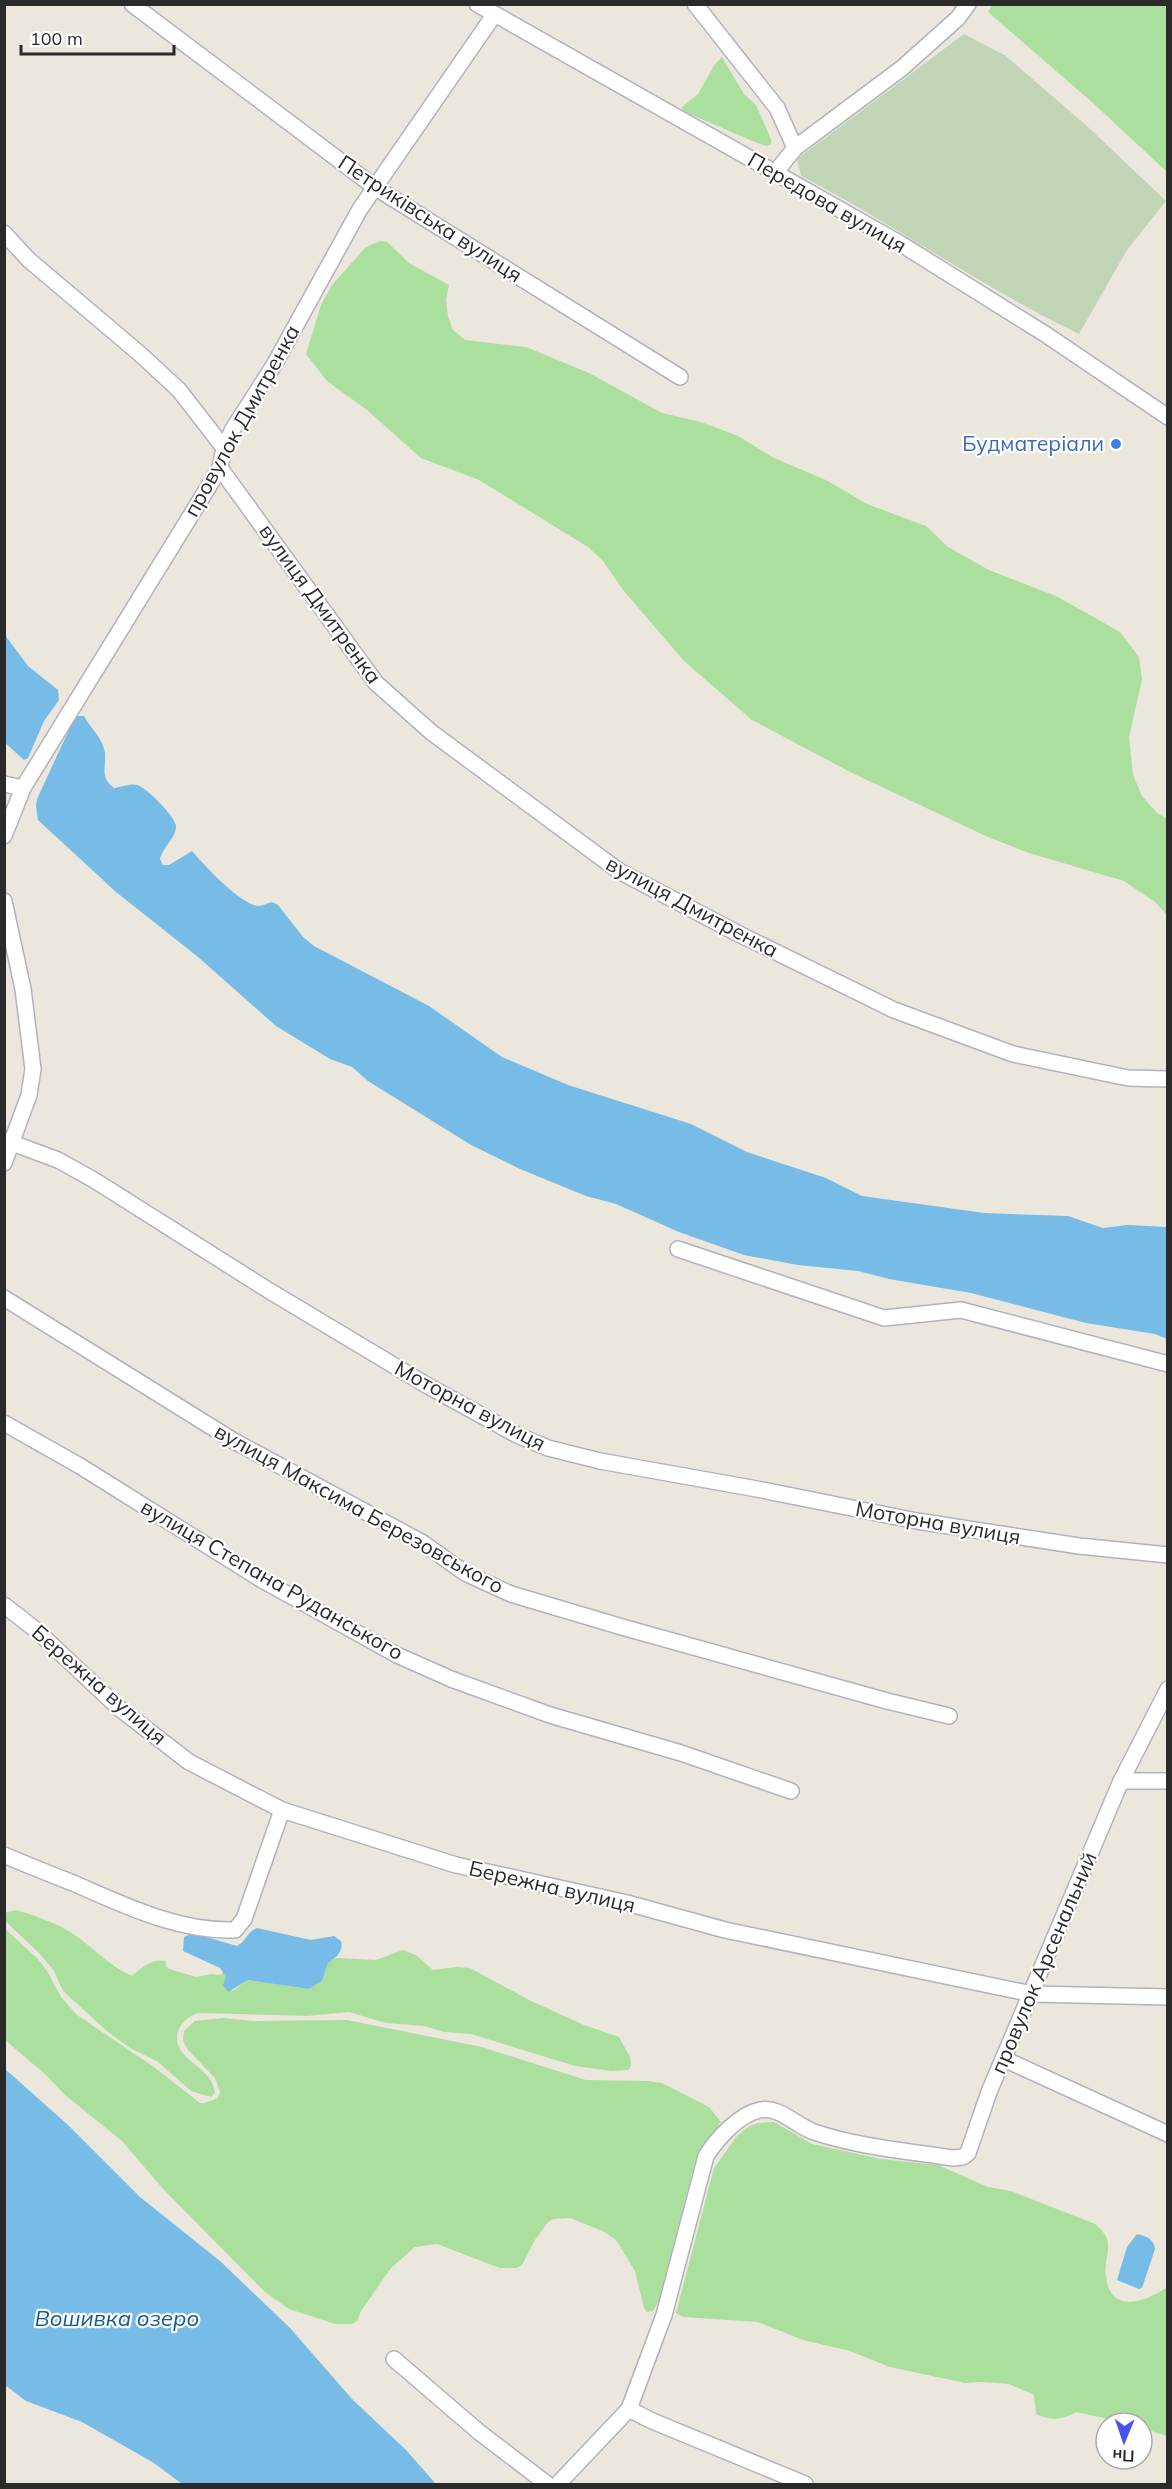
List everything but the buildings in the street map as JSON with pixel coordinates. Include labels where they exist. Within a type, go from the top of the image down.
[{"type":"street","name":"Петриківська вулиця","points":[[132,4],[376,188],[680,377]]},
{"type":"street","name":"Передова вулиця","points":[[477,4],[901,244],[1036,328],[1167,417]]},
{"type":"street","points":[[695,4],[777,108],[795,148]]},
{"type":"street","name":"Передова вулиця","points":[[775,173],[795,148],[902,68],[958,18],[968,4]]},
{"type":"street","name":"провулок Дмитренка","points":[[4,836],[23,788],[220,468],[224,448],[233,429],[274,365],[360,209],[494,15]]},
{"type":"street","points":[[4,233],[29,260],[179,390],[224,448]]},
{"type":"street","name":"вулиця Дмитренка","points":[[220,468],[376,683],[431,732],[619,871],[737,933],[894,1010],[1013,1054],[1128,1078],[1167,1078]]},
{"type":"street","points":[[4,784],[23,788]]},
{"type":"street","points":[[4,901],[22,989],[33,1069],[29,1095],[9,1141],[4,1163]]},
{"type":"street","name":"Моторна вулиця","points":[[9,1141],[58,1160],[94,1180],[268,1290],[428,1386],[517,1435],[548,1448],[600,1461],[917,1521],[1079,1546],[1167,1555]]},
{"type":"street","points":[[678,1249],[884,1318],[961,1310],[1167,1364]]},
{"type":"street","name":"вулиця Максима Березовського","points":[[4,1298],[234,1441],[423,1543],[465,1573],[511,1594],[808,1679],[949,1716]]},
{"type":"street","name":"вулиця Степана Руданського","points":[[4,1423],[80,1466],[262,1580],[396,1655],[451,1679],[550,1714],[681,1753],[791,1791]]},
{"type":"street","name":"Бережна вулиця","points":[[4,1605],[36,1630],[119,1708],[189,1762],[282,1810],[456,1865],[627,1904],[725,1930],[1032,1994],[1167,1997]]},
{"type":"street","name":"провулок Арсенальний","points":[[629,2409],[664,2315],[706,2156],[716,2140],[730,2126],[759,2110],[776,2111],[805,2128],[838,2140],[953,2158],[963,2157],[972,2147],[989,2092],[1121,1781],[1167,1689]]},
{"type":"street","points":[[1121,1781],[1167,1781]]},
{"type":"street","points":[[4,1855],[125,1907],[172,1922],[220,1931],[235,1930],[244,1919],[282,1810]]},
{"type":"street","points":[[1004,2059],[1167,2134]]},
{"type":"street","points":[[394,2359],[479,2432],[547,2484]]},
{"type":"street","points":[[558,2484],[629,2409],[650,2420],[805,2484]]},
{"type":"green space","points":[[993,4],[1167,5],[1167,172],[1093,103],[988,12]]},
{"type":"green space","points":[[964,34],[1006,56],[1088,127],[1166,201],[1127,250],[1079,334],[1008,297],[801,176],[797,159]]},
{"type":"green space","points":[[722,57],[744,94],[756,105],[771,144],[767,146],[757,143],[683,111],[682,107],[698,94],[715,64]]},
{"type":"green space","points":[[380,241],[387,242],[409,263],[449,285],[446,300],[448,316],[453,330],[465,340],[526,347],[589,373],[662,413],[701,422],[738,436],[772,457],[828,481],[867,504],[926,526],[948,547],[989,570],[1056,596],[1120,632],[1139,657],[1142,680],[1129,737],[1133,775],[1142,796],[1157,813],[1167,819],[1167,915],[1155,902],[1124,881],[1029,853],[988,837],[852,773],[752,720],[684,661],[623,590],[603,561],[588,547],[479,480],[421,458],[367,410],[327,381],[306,354],[321,305],[332,285],[366,247]]},
{"type":"green space","points":[[16,1910],[65,1929],[116,1967],[132,1976],[152,1962],[161,1960],[166,1961],[169,1969],[196,1977],[220,1975],[224,1972],[232,1991],[248,1980],[309,1989],[322,1981],[328,1962],[337,1958],[376,1960],[403,1950],[416,1955],[433,1970],[470,1968],[529,2000],[584,2025],[619,2037],[630,2057],[631,2066],[628,2070],[612,2071],[575,2066],[471,2034],[444,2032],[424,2026],[386,2023],[349,2012],[307,2016],[198,2013],[183,2022],[177,2037],[184,2055],[210,2079],[215,2093],[211,2097],[191,2091],[158,2062],[130,2048],[108,2032],[63,1991],[54,1971],[40,1954],[5,1921],[4,1913]]},
{"type":"green space","points":[[4,1928],[38,1959],[61,1997],[77,2015],[154,2067],[200,2103],[218,2098],[220,2092],[215,2078],[188,2050],[183,2041],[184,2031],[195,2021],[223,2018],[253,2021],[347,2020],[482,2047],[586,2080],[662,2083],[709,2107],[721,2122],[695,2162],[659,2301],[653,2311],[647,2312],[635,2271],[616,2240],[603,2231],[570,2218],[553,2219],[548,2222],[535,2240],[522,2265],[517,2268],[500,2268],[437,2244],[415,2247],[391,2268],[361,2311],[357,2321],[352,2324],[335,2324],[289,2309],[265,2292],[164,2190],[122,2141],[65,2095],[46,2075],[5,2040]]},
{"type":"green space","points":[[774,2122],[812,2144],[881,2159],[938,2165],[988,2187],[1011,2191],[1095,2224],[1107,2240],[1106,2276],[1114,2296],[1122,2301],[1130,2302],[1149,2297],[1167,2287],[1167,2436],[1154,2432],[1154,2411],[1094,2411],[1094,2416],[1076,2412],[1066,2417],[1052,2419],[1036,2414],[1034,2395],[1009,2384],[965,2383],[890,2367],[850,2351],[803,2340],[758,2322],[683,2317],[676,2313],[714,2168],[737,2136],[748,2127],[758,2123]]},
{"type":"water","points":[[5,635],[28,666],[58,690],[59,700],[44,721],[28,758],[24,760],[5,743]]},
{"type":"water","points":[[78,716],[84,716],[102,743],[105,753],[105,776],[110,784],[114,788],[132,784],[142,787],[160,803],[174,821],[176,830],[160,859],[163,865],[169,865],[192,851],[242,899],[258,906],[272,902],[278,905],[303,937],[314,946],[429,1006],[502,1057],[568,1085],[691,1124],[747,1152],[826,1178],[862,1196],[984,1213],[1068,1216],[1103,1228],[1128,1225],[1167,1227],[1167,1339],[1155,1334],[1086,1323],[971,1293],[889,1279],[858,1271],[798,1265],[744,1255],[679,1232],[616,1204],[586,1196],[520,1169],[471,1145],[368,1081],[352,1067],[330,1059],[276,1026],[198,957],[116,892],[38,820],[37,799],[73,721]]},
{"type":"water","points":[[257,1928],[311,1940],[334,1936],[341,1941],[341,1948],[328,1963],[322,1981],[309,1989],[248,1980],[228,1992],[223,1985],[226,1977],[220,1968],[183,1951],[184,1937],[193,1933],[237,1946]]},
{"type":"water","name":"Вошивка озеро","points":[[5,2069],[68,2125],[140,2197],[220,2261],[290,2328],[352,2399],[406,2450],[436,2484],[182,2484],[154,2463],[82,2422],[26,2401],[5,2385]]},
{"type":"water","points":[[1137,2234],[1149,2238],[1155,2249],[1142,2288],[1139,2289],[1117,2280],[1127,2247]]},
{"type":"place","name":"Будматеріали","points":[[1116,444]]}]
